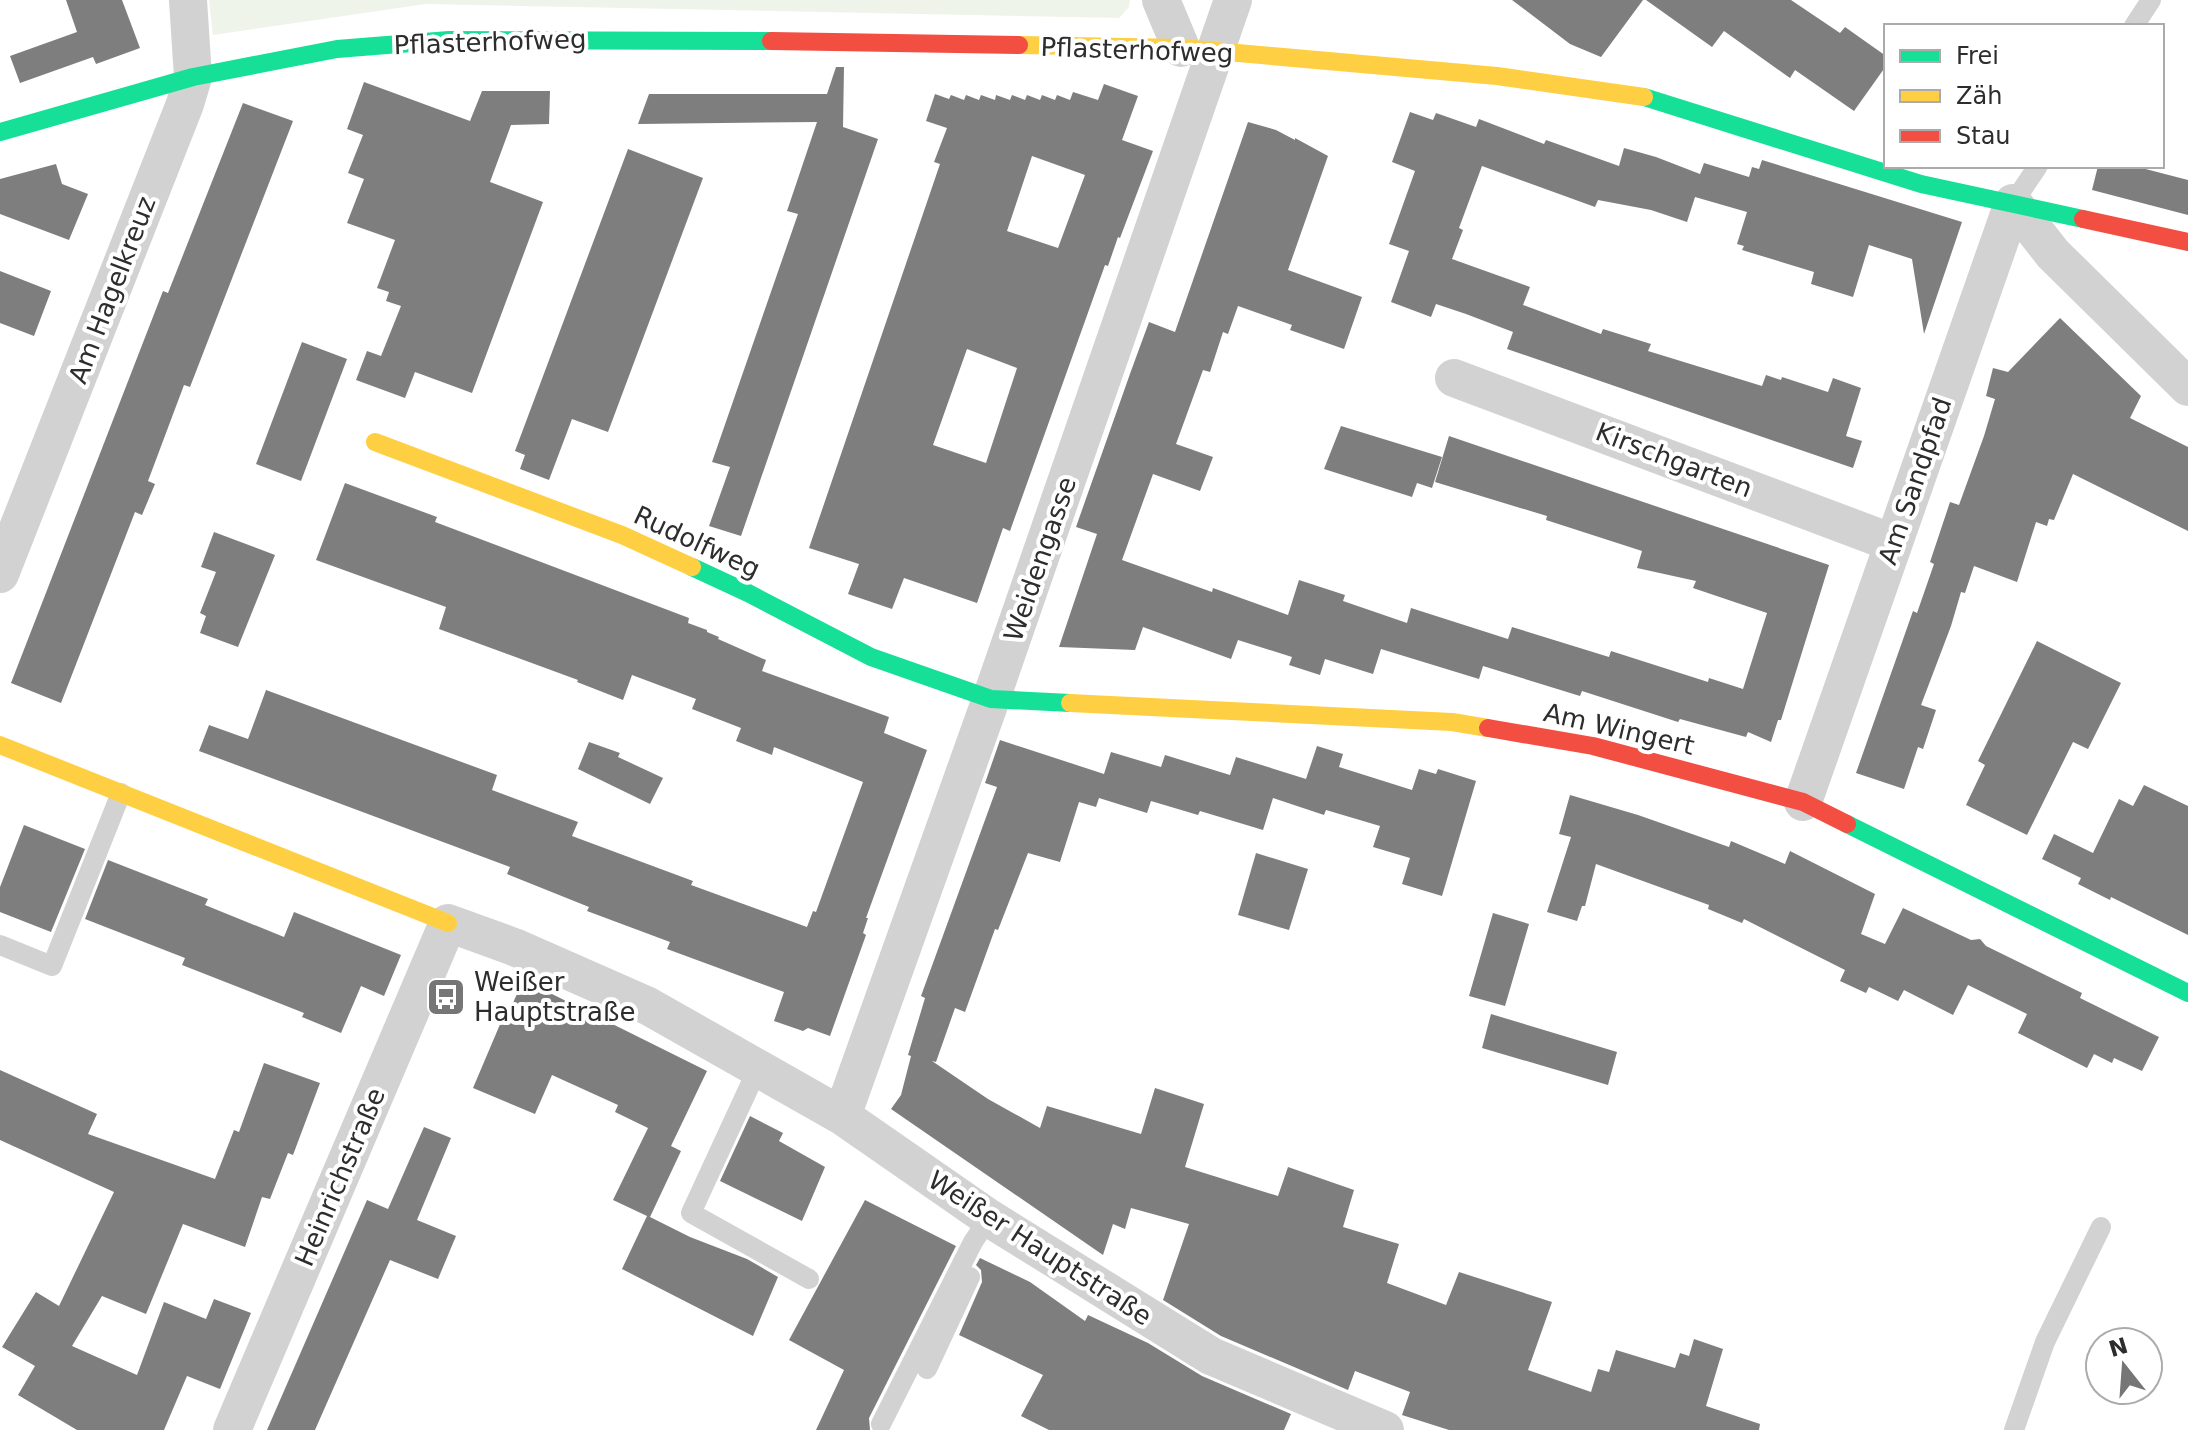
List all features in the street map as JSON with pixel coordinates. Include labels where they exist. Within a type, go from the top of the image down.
[{"type":"street","name":"Am Hagelkreuz","points":[[0,574],[180,119],[193,77],[188,0]]},
{"type":"street","points":[[1161,0],[1198,50]]},
{"type":"street","name":"Weidengasse","points":[[842,1116],[991,699],[1198,50],[1233,0]]},
{"type":"street","name":"Pflasterhofweg","points":[[0,132],[193,77],[337,49],[449,40],[645,39],[1198,50],[1497,76],[1650,98],[1921,184],[2188,242]]},
{"type":"street","points":[[2013,203],[2053,254],[2188,387]]},
{"type":"street","name":"Am Sandpfad","points":[[1803,802],[2013,203]]},
{"type":"street","name":"Kirschgarten","points":[[1454,378],[1893,543]]},
{"type":"street","name":"Rudolfweg","points":[[375,442],[622,535],[748,593],[871,657],[991,699]]},
{"type":"street","name":"Am Wingert","points":[[991,699],[1452,722],[1593,746],[1803,802],[2188,993]]},
{"type":"street","name":"Weißer Hauptstraße","points":[[0,745],[514,947],[648,1006],[842,1116],[995,1222],[1211,1356],[1385,1430]]},
{"type":"street","name":"Heinrichstraße","points":[[232,1430],[448,923]]},
{"type":"lane","points":[[2135,24],[2151,0]]},
{"type":"lane","name":"Am Sandpfad","points":[[2013,203],[2037,168]]},
{"type":"lane","points":[[0,945],[52,966],[121,793]]},
{"type":"lane","points":[[758,1068],[691,1213],[809,1279]]},
{"type":"lane","points":[[927,1369],[995,1222]]},
{"type":"lane","points":[[881,1424],[973,1242],[995,1222]]},
{"type":"lane","points":[[2014,1430],[2045,1342],[2101,1227]]},
{"type":"shaded area","points":[[209,0],[1130,0],[1129,7],[1119,18],[426,4],[213,35]]},
{"type":"building","points":[[66,0],[122,0],[140,48],[96,64],[93,57],[20,83],[10,56],[77,32]]},
{"type":"building","points":[[1512,0],[1643,0],[1601,57],[1570,44]]},
{"type":"building","points":[[1646,0],[1791,0],[1840,33],[1845,27],[1884,55],[1884,69],[1854,111],[1795,70],[1790,78],[1724,31],[1712,47]]},
{"type":"building","points":[[836,67],[844,67],[843,127],[878,139],[741,536],[709,526],[730,467],[712,462],[798,214],[787,211],[817,122],[638,124],[649,94],[827,94]]},
{"type":"building","points":[[364,82],[470,121],[482,91],[550,91],[549,124],[511,125],[490,182],[543,202],[472,393],[415,372],[405,398],[356,380],[367,351],[381,356],[401,306],[386,301],[389,292],[377,288],[395,240],[347,223],[364,179],[348,173],[363,135],[347,129]]},
{"type":"building","points":[[1104,84],[1138,96],[1122,140],[1153,151],[1120,238],[1108,266],[1105,265],[1010,531],[1003,528],[977,603],[904,578],[892,609],[848,594],[859,564],[809,548],[940,164],[934,162],[947,128],[926,121],[935,94],[964,100],[966,95],[979,100],[981,95],[995,100],[996,95],[1010,100],[1012,95],[1025,100],[1027,95],[1040,100],[1042,95],[1055,100],[1057,95],[1070,100],[1073,92],[1098,100]],"holes":[[[1032,156],[1085,175],[1058,248],[1007,231]],[[967,349],[1017,368],[986,463],[933,445]]]},
{"type":"building","points":[[243,103],[293,121],[190,387],[184,385],[148,481],[155,484],[142,515],[135,512],[61,703],[11,683],[163,291],[168,293]]},
{"type":"building","points":[[1410,112],[1433,120],[1436,113],[1476,127],[1479,119],[1544,144],[1546,140],[1619,166],[1624,148],[1700,174],[1704,163],[1749,177],[1752,167],[1759,169],[1762,160],[1962,222],[1924,334],[1912,259],[1869,245],[1853,297],[1811,284],[1814,272],[1742,250],[1744,246],[1737,244],[1747,212],[1695,197],[1687,222],[1651,210],[1598,200],[1595,207],[1482,166],[1459,228],[1463,230],[1452,259],[1530,287],[1523,305],[1601,334],[1603,329],[1651,344],[1648,351],[1762,386],[1766,375],[1828,392],[1833,378],[1861,388],[1846,436],[1862,441],[1853,468],[1507,349],[1513,332],[1466,314],[1436,304],[1431,317],[1391,302],[1409,251],[1389,244],[1415,171],[1392,162]]},
{"type":"building","points":[[1248,122],[1295,138],[1328,156],[1288,270],[1362,297],[1344,349],[1290,330],[1292,325],[1238,306],[1228,334],[1223,332],[1210,372],[1203,370],[1176,444],[1213,457],[1200,491],[1153,474],[1122,560],[1288,615],[1299,580],[1345,595],[1343,601],[1407,623],[1411,608],[1508,639],[1512,627],[1609,657],[1611,651],[1708,682],[1709,678],[1743,689],[1767,613],[1693,588],[1696,581],[1637,568],[1642,551],[1546,520],[1547,516],[1435,482],[1449,436],[1829,565],[1781,720],[1778,720],[1771,742],[1748,732],[1746,737],[1680,719],[1678,722],[1582,691],[1580,696],[1483,666],[1479,679],[1381,649],[1373,674],[1325,659],[1320,675],[1289,665],[1292,657],[1238,640],[1231,659],[1143,627],[1135,650],[1059,647],[1097,534],[1076,527],[1131,371],[1149,322],[1175,332]]},
{"type":"building","points":[[628,149],[703,178],[608,432],[572,419],[549,480],[520,469],[525,455],[515,451]]},
{"type":"building","points":[[56,164],[62,184],[88,194],[69,240],[0,214],[0,179]]},
{"type":"building","points":[[2098,168],[2142,168],[2188,180],[2188,215],[2092,190]]},
{"type":"building","points":[[0,271],[51,291],[34,336],[0,323]]},
{"type":"building","points":[[2060,318],[2141,396],[2130,418],[2188,447],[2188,531],[2073,474],[2054,520],[2049,519],[2047,526],[2036,522],[2017,582],[1974,566],[1965,593],[1961,592],[1921,705],[1936,710],[1923,749],[1918,747],[1904,789],[1856,773],[1913,611],[1917,613],[1934,564],[1930,562],[1950,502],[1959,505],[1984,436],[1995,399],[1986,396],[1993,368],[2008,372]]},
{"type":"building","points":[[302,342],[347,359],[301,481],[256,464]]},
{"type":"building","points":[[1341,426],[1442,457],[1432,488],[1417,483],[1412,497],[1324,469]]},
{"type":"building","points":[[345,483],[437,517],[435,522],[689,618],[688,623],[766,660],[762,671],[889,717],[884,733],[927,750],[866,918],[863,933],[866,935],[830,1036],[774,1021],[784,992],[667,949],[670,942],[587,911],[589,907],[507,874],[510,867],[199,751],[209,725],[248,739],[266,690],[497,775],[492,790],[578,822],[572,836],[693,881],[691,885],[807,927],[813,911],[816,912],[863,782],[774,747],[772,755],[736,741],[741,728],[692,709],[696,699],[632,675],[623,700],[578,680],[439,629],[446,607],[316,560]]},
{"type":"building","points":[[214,532],[275,555],[238,647],[200,633],[206,616],[200,613],[216,572],[201,567]]},
{"type":"building","points":[[2037,641],[2121,683],[2088,749],[2073,742],[2027,835],[1966,805],[1985,765],[1978,761]]},
{"type":"building","points":[[1000,740],[1104,774],[1111,752],[1161,767],[1165,755],[1230,775],[1236,757],[1306,779],[1317,746],[1343,754],[1339,767],[1412,790],[1419,769],[1436,774],[1438,769],[1476,781],[1442,896],[1402,884],[1410,858],[1373,847],[1380,826],[1326,810],[1324,815],[1273,798],[1263,830],[1200,811],[1198,815],[1151,801],[1147,813],[1099,798],[1096,807],[1079,802],[1060,862],[1028,853],[998,930],[995,929],[965,1012],[955,1008],[936,1062],[932,1061],[988,1099],[1040,1128],[1047,1106],[1141,1134],[1155,1088],[1204,1104],[1185,1167],[1278,1196],[1288,1167],[1354,1190],[1343,1227],[1399,1244],[1387,1283],[1446,1305],[1459,1272],[1552,1302],[1528,1370],[1591,1392],[1598,1369],[1609,1372],[1616,1350],[1675,1368],[1680,1353],[1689,1356],[1694,1339],[1723,1349],[1706,1406],[1760,1424],[1759,1430],[1449,1430],[1402,1415],[1410,1392],[1355,1371],[1348,1390],[1221,1336],[1163,1300],[1189,1224],[1131,1208],[1125,1229],[1113,1224],[1103,1255],[891,1109],[901,1095],[911,1056],[908,1055],[925,998],[921,996],[997,787],[985,783]]},
{"type":"building","points":[[589,742],[620,753],[618,757],[663,778],[650,804],[578,769]]},
{"type":"building","points":[[2144,785],[2188,806],[2188,935],[2078,884],[2081,878],[2042,859],[2054,834],[2093,853],[2119,799],[2133,806]]},
{"type":"building","points":[[1570,795],[1729,847],[1731,841],[1785,864],[1790,851],[1875,894],[1861,934],[1885,944],[1903,908],[1971,940],[1980,939],[1986,946],[2082,993],[2080,998],[2159,1037],[2142,1071],[2114,1058],[2112,1063],[2094,1054],[2087,1068],[2018,1033],[2027,1014],[1968,985],[1953,1015],[1904,990],[1898,1001],[1869,987],[1866,993],[1840,981],[1845,970],[1744,919],[1742,923],[1708,909],[1709,905],[1596,864],[1585,906],[1582,906],[1577,921],[1547,912],[1571,837],[1559,834]]},
{"type":"building","points":[[24,825],[85,849],[51,932],[0,912],[0,887]]},
{"type":"building","points":[[1256,853],[1308,869],[1289,930],[1238,915]]},
{"type":"building","points":[[108,860],[208,899],[205,905],[284,937],[294,912],[401,955],[384,996],[361,986],[341,1033],[302,1017],[304,1013],[182,965],[185,958],[85,919]]},
{"type":"building","points":[[1493,913],[1529,924],[1505,1006],[1469,996]]},
{"type":"building","points":[[525,976],[552,989],[550,993],[707,1071],[671,1146],[681,1151],[650,1217],[690,1237],[747,1259],[778,1277],[753,1336],[622,1269],[647,1216],[613,1200],[648,1128],[615,1112],[618,1105],[552,1075],[535,1114],[473,1088]]},
{"type":"building","points":[[1491,1014],[1617,1052],[1608,1085],[1482,1048]]},
{"type":"building","points":[[264,1063],[320,1083],[293,1155],[288,1153],[270,1199],[262,1197],[245,1247],[183,1224],[146,1314],[102,1296],[72,1346],[137,1375],[164,1302],[206,1319],[214,1299],[251,1313],[220,1389],[187,1376],[164,1430],[77,1430],[18,1395],[35,1366],[2,1347],[36,1292],[59,1306],[114,1192],[0,1140],[0,1070],[97,1114],[88,1134],[215,1179],[234,1130],[239,1132]]},
{"type":"building","points":[[750,1116],[783,1133],[779,1141],[825,1167],[802,1221],[720,1181]]},
{"type":"building","points":[[424,1127],[451,1138],[417,1220],[456,1236],[438,1279],[390,1260],[315,1430],[267,1430],[367,1200],[388,1209]]},
{"type":"building","points":[[865,1200],[956,1246],[869,1418],[870,1430],[816,1430],[844,1370],[789,1340]]},
{"type":"building","points":[[980,1258],[1030,1282],[1085,1321],[1088,1315],[1148,1343],[1202,1376],[1291,1414],[1284,1430],[1049,1430],[1021,1416],[1043,1375],[959,1335],[982,1282],[981,1270],[976,1265]]},
{"type":"traffic: fast","points":[[0,132],[193,77],[337,49],[449,40],[771,41]]},
{"type":"traffic: fast","points":[[1644,97],[1921,184],[2083,219]]},
{"type":"traffic: fast","points":[[692,567],[871,657],[991,699],[1070,703]]},
{"type":"traffic: fast","points":[[1847,824],[2188,993]]},
{"type":"traffic: slow","points":[[1019,45],[1181,48],[1497,76],[1644,97]]},
{"type":"traffic: slow","points":[[375,442],[622,535],[692,567]]},
{"type":"traffic: slow","points":[[1070,703],[1452,722],[1488,728]]},
{"type":"traffic: slow","points":[[0,745],[448,923]]},
{"type":"traffic: jam","points":[[771,41],[1019,45]]},
{"type":"traffic: jam","points":[[2083,219],[2188,242]]},
{"type":"traffic: jam","points":[[1488,728],[1593,746],[1803,802],[1847,824]]},
{"type":"place","name":"Weißer Hauptstraße","points":[[446,997]]}]
